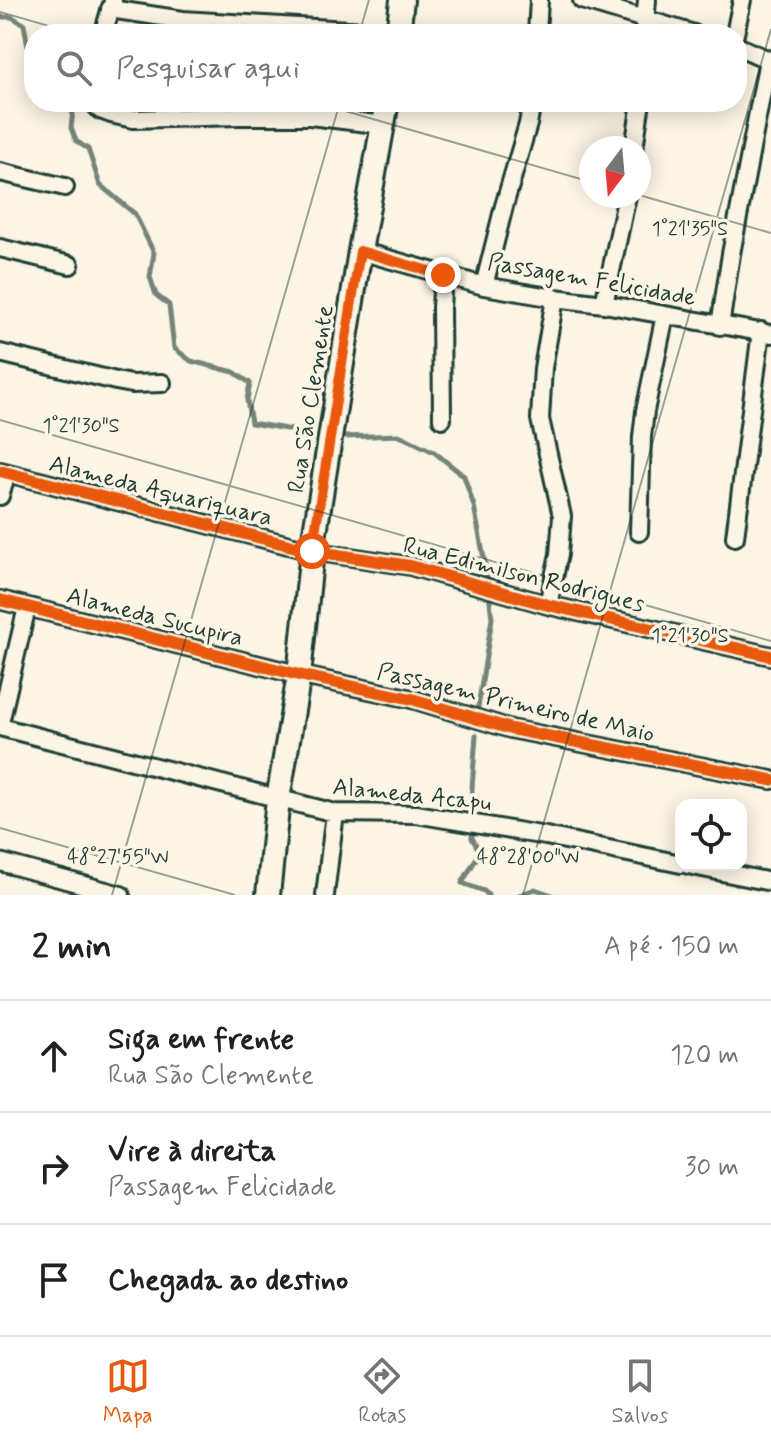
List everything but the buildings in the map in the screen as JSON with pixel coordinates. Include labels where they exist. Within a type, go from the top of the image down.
[{"type":"main road","points":[[399,24],[402,0]]},
{"type":"main road","name":"Rua São Clemente","points":[[268,895],[278,799],[299,675],[312,551],[386,112]]},
{"type":"street","points":[[538,24],[539,0]]},
{"type":"street","points":[[582,0],[637,24]]},
{"type":"street","points":[[644,24],[647,0]]},
{"type":"street","points":[[737,24],[742,0]]},
{"type":"street","points":[[112,5],[183,20],[249,24]]},
{"type":"street","points":[[720,326],[731,254],[770,60],[747,50]]},
{"type":"street","points":[[106,112],[133,119],[310,116],[384,125]]},
{"type":"street","points":[[484,286],[530,112]]},
{"type":"street","points":[[636,136],[639,112]]},
{"type":"street","points":[[0,172],[65,187]]},
{"type":"street","points":[[604,304],[624,208]]},
{"type":"street","points":[[0,248],[70,265]]},
{"type":"street","name":"Passagem Felicidade","points":[[360,251],[484,286],[766,333]]},
{"type":"street","points":[[442,419],[443,275]]},
{"type":"street","points":[[548,605],[562,534],[562,516],[540,419],[543,368],[555,298]]},
{"type":"street","points":[[639,532],[645,411],[665,315]]},
{"type":"street","points":[[735,537],[766,333]]},
{"type":"street","points":[[0,353],[132,384],[162,383]]},
{"type":"street","points":[[0,496],[4,472]]},
{"type":"street","name":"Alameda Aquariquara","points":[[4,472],[312,551]]},
{"type":"street","name":"Rua Edimilson Rodrigues","points":[[312,551],[410,566],[548,605],[771,656]]},
{"type":"street","name":"Alameda Sucupira","points":[[0,600],[299,675]]},
{"type":"street","points":[[0,725],[27,607]]},
{"type":"street","name":"Passagem Primeiro de Maio","points":[[299,675],[412,699],[511,729],[770,774]]},
{"type":"street","name":"Alameda Acapu","points":[[0,725],[335,813],[430,816],[675,863]]},
{"type":"street","points":[[325,895],[335,813]]},
{"type":"street","points":[[0,862],[121,895]]},
{"type":"street","points":[[717,871],[771,882]]},
{"type":"waterway","points":[[0,17],[12,17],[24,24]]},
{"type":"waterway","points":[[73,112],[71,128],[76,141],[88,149],[100,185],[135,214],[154,253],[150,277],[156,295],[169,305],[174,348],[191,361],[234,372],[250,383],[247,400],[251,423],[310,433]]},
{"type":"waterway","points":[[344,437],[399,435],[434,452],[464,476],[474,506],[492,618],[478,707]]},
{"type":"waterway","points":[[476,735],[472,838],[480,852],[462,883],[488,895]]},
{"type":"waterway","points":[[519,895],[535,889],[552,895]]},
{"type":"cycle path","points":[[0,471],[312,551],[410,566],[548,605],[771,656]]},
{"type":"cycle path","points":[[0,600],[299,675],[412,699],[511,729],[771,780]]},
{"type":"route","points":[[312,551],[360,251],[443,275]]}]
